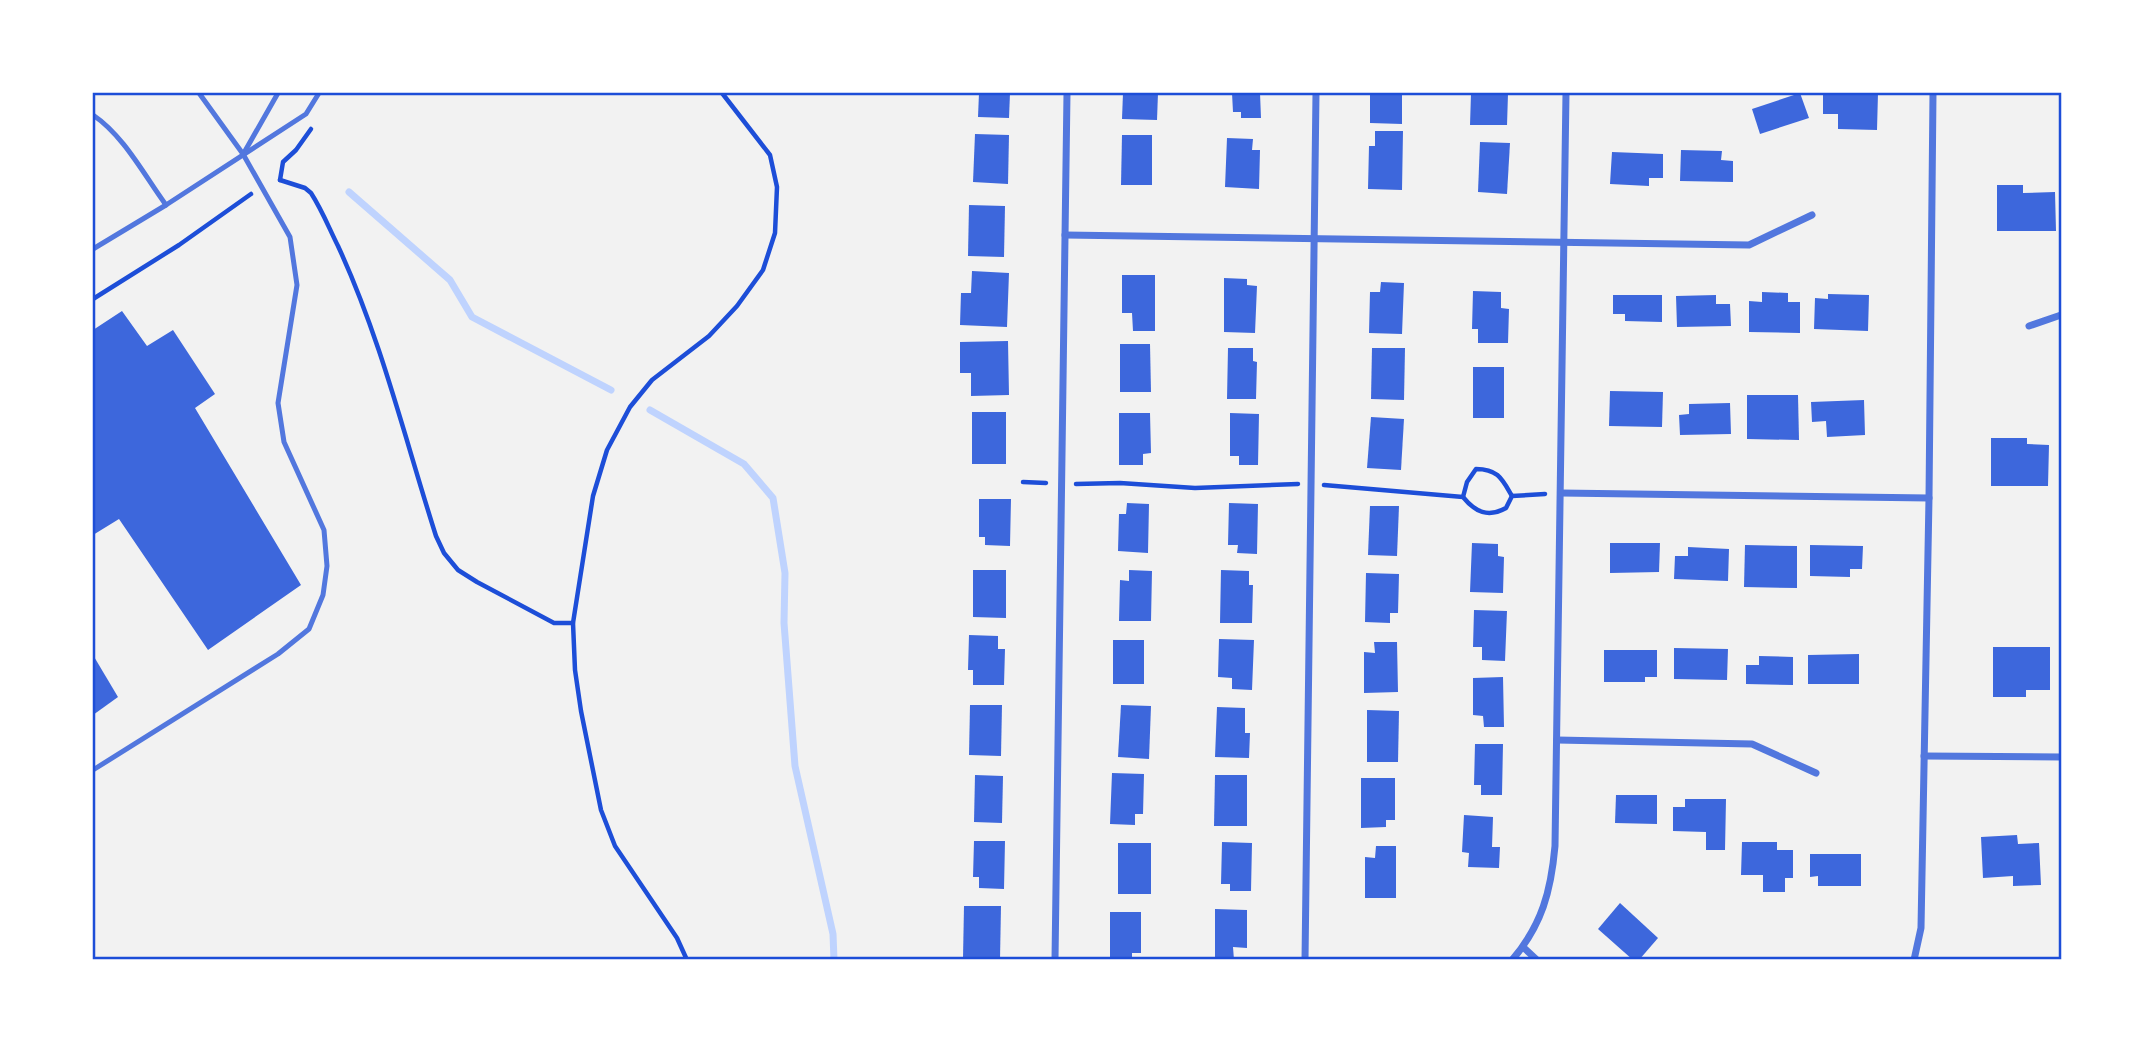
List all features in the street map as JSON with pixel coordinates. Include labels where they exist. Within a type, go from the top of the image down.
[{"type":"street","points":[[1055,960],[1067,93]]},
{"type":"street","points":[[1305,960],[1316,93]]},
{"type":"street","points":[[1512,960],[1523,947],[1545,906],[1552,873],[1557,740],[1566,93]]},
{"type":"street","points":[[1914,960],[1922,928],[1933,93]]},
{"type":"street","points":[[1065,235],[1749,245],[1811,215]]},
{"type":"street","points":[[2029,326],[2061,315]]},
{"type":"street","points":[[1561,493],[1929,498]]},
{"type":"street","points":[[1557,740],[1752,744],[1816,773]]},
{"type":"street","points":[[1924,756],[2061,757]]},
{"type":"street","points":[[1523,947],[1537,960]]},
{"type":"lane","points":[[93,770],[278,654],[309,629],[323,595],[327,566],[324,530],[284,442],[278,403],[297,285],[290,237],[243,154],[199,93]]},
{"type":"lane","points":[[243,154],[278,93]]},
{"type":"lane","points":[[93,249],[306,114],[319,93]]},
{"type":"lane","points":[[93,116],[103,122],[129,152],[166,205]]},
{"type":"path","points":[[687,960],[677,938],[615,846],[601,810],[581,711],[575,670],[573,623],[593,496],[607,450],[630,407],[652,380],[709,335],[737,306],[763,270],[775,233],[777,187],[770,155],[722,93]]},
{"type":"path","points":[[319,119],[296,150],[283,162],[280,180],[305,188],[311,193],[347,266],[368,320],[444,554],[458,569],[477,582],[554,623],[573,623]]},
{"type":"path","points":[[93,299],[179,245],[250,195]]},
{"type":"path","points":[[1463,497],[1466,482],[1476,469],[1489,469],[1501,477],[1512,496]]},
{"type":"building","points":[[979,93],[1010,93],[1009,118],[978,117]]},
{"type":"building","points":[[1123,93],[1158,93],[1157,120],[1122,119]]},
{"type":"building","points":[[1232,93],[1260,93],[1261,118],[1241,118],[1241,112],[1233,112]]},
{"type":"building","points":[[1370,93],[1402,93],[1402,124],[1370,123]]},
{"type":"building","points":[[1471,93],[1508,93],[1507,125],[1470,125]]},
{"type":"building","points":[[1800,93],[1809,118],[1760,134],[1752,109]]},
{"type":"building","points":[[1823,93],[1878,93],[1877,130],[1838,129],[1838,114],[1823,114]]},
{"type":"building","points":[[1375,131],[1403,131],[1402,190],[1368,189],[1369,146],[1375,146]]},
{"type":"building","points":[[975,134],[1009,135],[1008,184],[973,182]]},
{"type":"building","points":[[1122,135],[1152,135],[1152,185],[1121,185]]},
{"type":"building","points":[[1227,138],[1253,139],[1252,150],[1260,150],[1259,189],[1225,187]]},
{"type":"building","points":[[1480,142],[1510,143],[1507,194],[1478,192]]},
{"type":"building","points":[[1681,150],[1722,151],[1721,160],[1733,161],[1733,182],[1680,181]]},
{"type":"building","points":[[1612,152],[1663,154],[1663,178],[1649,178],[1649,186],[1610,184]]},
{"type":"building","points":[[1997,185],[2023,185],[2023,193],[2055,192],[2056,231],[1997,231]]},
{"type":"building","points":[[969,205],[1005,206],[1004,257],[968,256]]},
{"type":"building","points":[[972,271],[1009,273],[1007,327],[960,325],[961,293],[971,293]]},
{"type":"building","points":[[1122,275],[1155,275],[1155,331],[1133,331],[1132,313],[1122,313]]},
{"type":"building","points":[[1224,278],[1247,279],[1247,285],[1257,286],[1255,333],[1224,332]]},
{"type":"building","points":[[1381,282],[1404,283],[1402,334],[1369,333],[1370,292],[1380,292]]},
{"type":"building","points":[[1473,291],[1501,292],[1501,308],[1509,309],[1508,343],[1478,343],[1478,329],[1472,329]]},
{"type":"building","points":[[1762,292],[1788,293],[1788,302],[1800,302],[1800,333],[1749,332],[1749,301],[1762,302]]},
{"type":"building","points":[[1828,294],[1869,295],[1868,331],[1814,329],[1815,298],[1828,299]]},
{"type":"building","points":[[1613,295],[1662,295],[1662,322],[1625,321],[1625,314],[1613,314]]},
{"type":"building","points":[[1716,295],[1716,304],[1730,304],[1731,326],[1677,327],[1676,296]]},
{"type":"building","points":[[122,311],[147,346],[173,330],[215,394],[195,408],[301,585],[208,650],[119,519],[93,535],[93,330]]},
{"type":"building","points":[[1008,341],[1009,395],[971,396],[971,373],[960,373],[960,342]]},
{"type":"building","points":[[1120,344],[1150,344],[1151,392],[1120,392]]},
{"type":"building","points":[[1228,348],[1253,348],[1253,361],[1257,362],[1256,399],[1227,399]]},
{"type":"building","points":[[1372,348],[1405,348],[1404,400],[1371,399]]},
{"type":"building","points":[[1473,367],[1504,367],[1504,418],[1473,418]]},
{"type":"building","points":[[1610,391],[1663,392],[1662,427],[1609,426]]},
{"type":"building","points":[[1747,395],[1798,395],[1799,440],[1747,439]]},
{"type":"building","points":[[1864,400],[1865,435],[1827,437],[1826,421],[1812,422],[1811,402]]},
{"type":"building","points":[[1730,403],[1731,434],[1680,435],[1679,415],[1689,414],[1689,404]]},
{"type":"building","points":[[972,412],[1006,412],[1006,464],[972,464]]},
{"type":"building","points":[[1119,413],[1150,413],[1151,453],[1143,454],[1143,465],[1119,465]]},
{"type":"building","points":[[1230,413],[1259,414],[1258,465],[1239,465],[1239,456],[1230,456]]},
{"type":"building","points":[[1371,417],[1404,419],[1401,470],[1367,468]]},
{"type":"building","points":[[1991,438],[2027,438],[2027,444],[2049,445],[2048,486],[1991,486]]},
{"type":"building","points":[[979,499],[1011,499],[1010,546],[985,545],[985,537],[979,537]]},
{"type":"building","points":[[1127,503],[1149,504],[1148,553],[1118,551],[1119,514],[1126,514]]},
{"type":"building","points":[[1229,503],[1258,504],[1257,554],[1237,553],[1238,545],[1228,545]]},
{"type":"building","points":[[1370,506],[1399,506],[1397,556],[1368,555]]},
{"type":"building","points":[[1472,543],[1498,544],[1498,556],[1504,557],[1503,593],[1470,592]]},
{"type":"building","points":[[1610,543],[1660,543],[1659,572],[1610,573]]},
{"type":"building","points":[[1745,545],[1797,546],[1797,588],[1744,587]]},
{"type":"building","points":[[1810,545],[1863,546],[1862,569],[1850,569],[1850,577],[1810,576]]},
{"type":"building","points":[[1688,547],[1729,549],[1728,581],[1674,579],[1675,556],[1688,556]]},
{"type":"building","points":[[973,570],[1006,570],[1006,618],[973,617]]},
{"type":"building","points":[[1129,570],[1152,571],[1151,621],[1119,621],[1120,580],[1129,581]]},
{"type":"building","points":[[1221,570],[1249,571],[1249,585],[1253,585],[1252,623],[1220,623]]},
{"type":"building","points":[[1366,573],[1399,574],[1398,613],[1390,613],[1390,623],[1365,622]]},
{"type":"building","points":[[1474,610],[1507,611],[1505,661],[1482,660],[1482,647],[1473,647]]},
{"type":"building","points":[[969,635],[998,636],[998,649],[1005,649],[1004,685],[973,685],[973,670],[968,670]]},
{"type":"building","points":[[1219,639],[1254,640],[1252,690],[1232,689],[1232,678],[1218,677]]},
{"type":"building","points":[[1113,640],[1144,640],[1144,684],[1113,684]]},
{"type":"building","points":[[1374,642],[1397,642],[1398,692],[1364,693],[1364,652],[1375,653]]},
{"type":"building","points":[[1993,647],[2050,647],[2050,690],[2026,690],[2026,697],[1993,697]]},
{"type":"building","points":[[1674,648],[1728,649],[1727,680],[1674,679]]},
{"type":"building","points":[[1604,650],[1657,650],[1657,677],[1645,677],[1645,682],[1604,682]]},
{"type":"building","points":[[1859,654],[1859,684],[1808,684],[1808,655]]},
{"type":"building","points":[[93,655],[118,697],[93,715]]},
{"type":"building","points":[[1759,656],[1793,657],[1793,685],[1746,684],[1746,665],[1759,665]]},
{"type":"building","points":[[1503,677],[1504,727],[1484,727],[1483,716],[1473,715],[1473,678]]},
{"type":"building","points":[[970,705],[1002,705],[1001,756],[969,755]]},
{"type":"building","points":[[1121,705],[1151,706],[1149,759],[1118,757]]},
{"type":"building","points":[[1217,707],[1245,708],[1245,733],[1250,733],[1249,758],[1215,757]]},
{"type":"building","points":[[1367,710],[1399,711],[1398,762],[1367,762]]},
{"type":"building","points":[[1475,744],[1503,744],[1502,795],[1481,795],[1481,785],[1474,785]]},
{"type":"building","points":[[1112,773],[1144,774],[1143,814],[1135,814],[1135,825],[1110,824]]},
{"type":"building","points":[[975,775],[1003,776],[1002,823],[974,822]]},
{"type":"building","points":[[1215,775],[1247,775],[1247,826],[1214,826]]},
{"type":"building","points":[[1361,778],[1395,778],[1395,820],[1386,820],[1386,827],[1361,828]]},
{"type":"building","points":[[1616,795],[1657,795],[1657,824],[1615,823]]},
{"type":"building","points":[[1685,799],[1726,799],[1725,850],[1706,850],[1706,832],[1673,831],[1673,807],[1685,807]]},
{"type":"building","points":[[1464,815],[1493,817],[1492,847],[1500,847],[1499,868],[1468,867],[1469,853],[1462,852]]},
{"type":"building","points":[[2017,835],[2018,844],[2039,843],[2041,885],[2013,886],[2013,876],[1983,878],[1981,837]]},
{"type":"building","points":[[974,841],[1005,841],[1004,889],[979,888],[979,877],[973,877]]},
{"type":"building","points":[[1222,842],[1252,843],[1251,891],[1230,891],[1230,884],[1221,884]]},
{"type":"building","points":[[1742,842],[1777,842],[1777,850],[1793,850],[1793,878],[1785,878],[1785,892],[1763,892],[1763,875],[1741,875]]},
{"type":"building","points":[[1118,843],[1151,843],[1151,894],[1118,894]]},
{"type":"building","points":[[1376,846],[1396,846],[1396,898],[1365,898],[1365,857],[1375,858]]},
{"type":"building","points":[[1810,854],[1861,854],[1861,886],[1818,886],[1818,876],[1810,877]]},
{"type":"building","points":[[1620,903],[1658,938],[1639,960],[1633,960],[1598,929]]},
{"type":"building","points":[[964,906],[1001,906],[1000,959],[963,958]]},
{"type":"building","points":[[1215,909],[1247,910],[1247,948],[1233,947],[1234,960],[1215,960]]},
{"type":"building","points":[[1110,912],[1141,912],[1141,953],[1132,953],[1132,959],[1110,959]]},
{"type":"waterway","points":[[349,192],[450,280],[472,317],[611,390]]},
{"type":"waterway","points":[[650,410],[744,464],[773,498],[785,573],[784,623],[795,766],[833,934],[834,960]]}]
